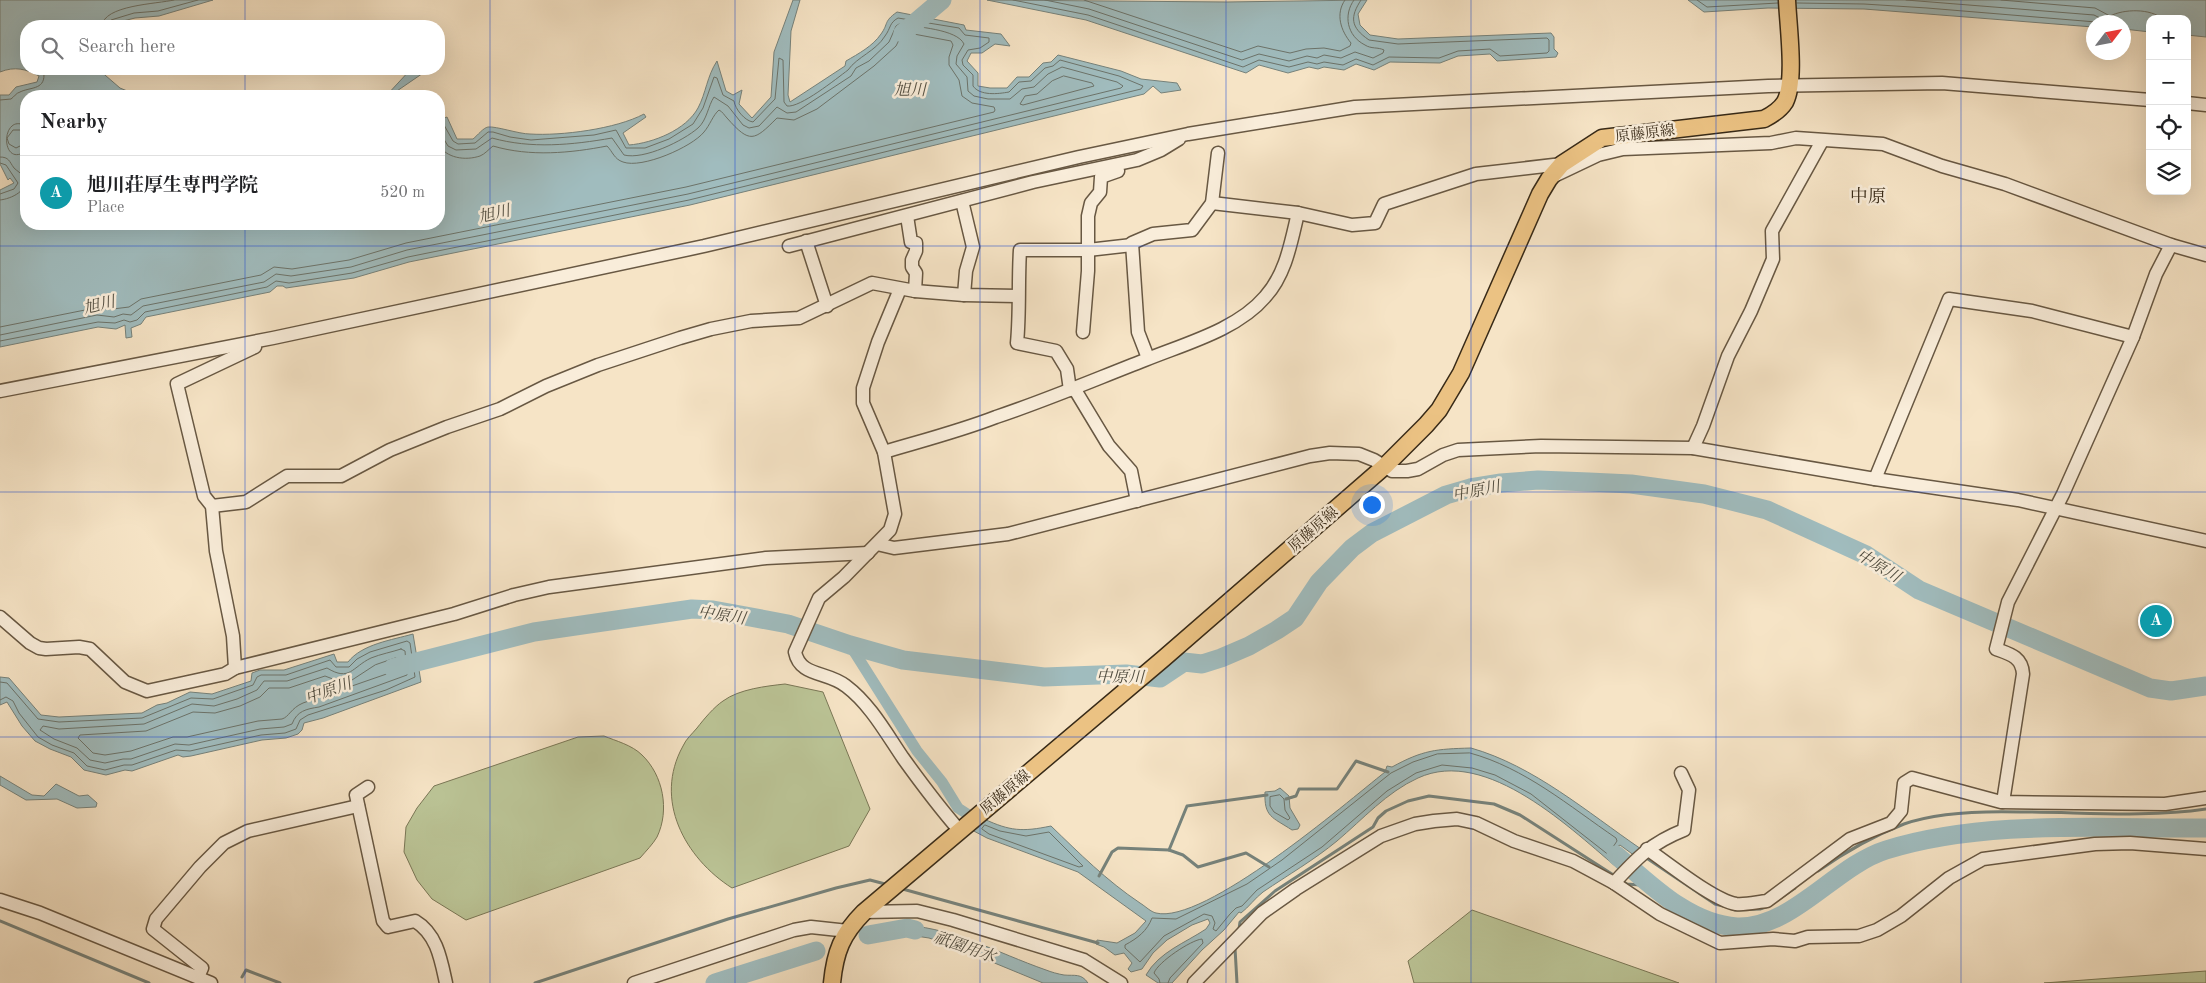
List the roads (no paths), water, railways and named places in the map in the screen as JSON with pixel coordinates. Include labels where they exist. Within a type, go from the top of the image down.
[{"type":"main road","name":"原藤原線","points":[[832,983],[835,958],[848,932],[864,912],[1164,659],[1385,466],[1426,426],[1450,394],[1540,194],[1549,179],[1562,164],[1602,138],[1764,119],[1777,112],[1785,102],[1790,83],[1787,0]]},
{"type":"street","points":[[0,391],[274,338],[704,246],[1079,157],[1188,134],[1355,107],[1560,95],[1768,86],[1790,83],[1942,83],[2146,100]]},
{"type":"street","points":[[2191,103],[2206,105]]},
{"type":"street","points":[[789,246],[1033,182],[1137,160],[1161,150],[1188,134]]},
{"type":"street","points":[[1549,179],[1598,155],[1623,149],[1771,143],[1796,138],[1883,144],[1942,166],[2005,184],[2171,245],[2206,255]]},
{"type":"street","points":[[1693,448],[1703,426],[1728,356],[1773,259],[1772,231],[1822,140]]},
{"type":"street","points":[[1137,501],[1131,471],[1109,446],[1072,389],[1067,369],[1056,351],[1017,343],[1020,307],[1017,296],[1020,250],[1088,250],[1132,245],[1132,243],[1153,234],[1192,230],[1212,203],[1218,154]]},
{"type":"street","points":[[1083,332],[1088,271],[1088,216],[1091,203],[1100,192],[1101,177],[1126,169],[1137,160]]},
{"type":"street","points":[[1212,203],[1298,213],[1352,225],[1375,223],[1384,204],[1450,181],[1476,174],[1562,164]]},
{"type":"street","points":[[962,201],[973,247],[966,271],[964,295]]},
{"type":"street","points":[[884,452],[995,418],[1072,389],[1202,338],[1246,315],[1277,282],[1286,260],[1298,213]]},
{"type":"street","points":[[907,216],[911,242],[916,243],[916,251],[912,260],[912,266],[916,273],[915,290]]},
{"type":"street","points":[[806,241],[827,306]]},
{"type":"street","points":[[1132,245],[1138,332],[1148,358]]},
{"type":"street","points":[[2003,802],[2023,674],[2022,666],[2014,656],[1996,649],[2008,602],[2055,510],[2133,337],[2156,274],[2171,245]]},
{"type":"street","points":[[212,506],[246,502],[287,476],[341,476],[390,450],[500,408],[546,386],[680,338],[751,321],[799,318],[872,283],[900,289],[964,295],[1017,296]]},
{"type":"street","points":[[900,289],[878,342],[863,388],[863,403],[884,452],[895,514],[890,530],[844,577],[818,598],[794,652],[796,660],[803,668],[833,677],[847,686],[870,711],[927,792],[963,827]]},
{"type":"street","points":[[1875,479],[1950,299],[2032,311],[2133,337]]},
{"type":"street","points":[[235,668],[234,636],[216,550],[212,506],[204,496],[177,384],[274,338]]},
{"type":"street","points":[[0,616],[30,643],[39,648],[79,647],[90,649],[125,682],[147,691],[225,674],[235,668],[454,614],[514,595],[549,587],[766,558],[872,548],[894,548],[1008,534],[1310,456],[1359,454],[1392,471],[1407,472],[1418,469],[1443,455],[1458,450],[1541,446],[1693,448],[1875,479],[1993,496],[2206,541]]},
{"type":"street","points":[[1616,881],[1646,850],[1665,838],[1684,830],[1689,790],[1681,772]]},
{"type":"street","points":[[1646,850],[1720,898],[1736,904],[1750,904],[1767,901],[1850,839],[1892,823],[1901,811],[1904,783],[1912,778],[2003,802],[2165,804],[2206,798]]},
{"type":"street","points":[[368,787],[356,795],[383,921],[388,927],[415,921],[422,925],[439,948],[446,983]]},
{"type":"street","points":[[198,977],[202,968],[153,929],[156,919],[200,867],[224,843],[248,831],[358,806]]},
{"type":"street","points":[[1194,983],[1262,913],[1329,867],[1381,836],[1415,824],[1457,820],[1476,824],[1514,841],[1573,861],[1616,881],[1660,914],[1720,943],[1773,939],[1796,941],[1808,937],[1859,936],[1877,930],[1902,916],[1949,878],[1982,860],[2095,844],[2130,843],[2206,848]]},
{"type":"street","points":[[0,900],[40,913],[211,983]]},
{"type":"street","points":[[864,912],[917,910],[1084,960],[1121,983]]},
{"type":"street","points":[[634,983],[794,930],[812,927],[848,932]]},
{"type":"water","name":"旭川","points":[[0,0],[213,0],[159,16],[127,20],[20,20],[20,69],[0,72]]},
{"type":"water","name":"旭川","points":[[793,0],[800,0],[791,31],[788,95],[790,102],[845,66],[846,61],[870,46],[881,34],[888,20],[897,12],[964,25],[966,30],[1001,34],[1010,46],[995,44],[982,53],[971,53],[967,61],[978,73],[978,86],[1007,88],[1017,77],[1029,77],[1043,63],[1051,62],[1058,55],[1121,71],[1141,79],[1177,83],[1181,90],[1161,93],[1153,86],[1144,94],[690,205],[409,262],[354,278],[286,288],[277,286],[270,292],[146,317],[141,324],[131,328],[132,337],[126,338],[125,325],[116,329],[98,327],[0,347],[0,190],[14,183],[10,178],[8,180],[0,164],[0,95],[9,95],[16,87],[37,82],[39,76],[37,75],[105,75],[125,90],[20,90],[20,230],[445,230],[445,118],[447,117],[457,139],[473,139],[488,127],[525,134],[572,133],[619,124],[644,114],[646,117],[623,133],[629,145],[638,144],[668,134],[686,123],[693,116],[701,102],[717,61],[726,91],[733,95],[742,90],[739,104],[752,118],[771,97],[774,52]]},
{"type":"water","points":[[987,0],[1227,2],[1367,0],[1358,14],[1360,25],[1370,35],[1398,39],[1551,33],[1554,37],[1554,49],[1558,53],[1556,57],[1497,61],[1490,54],[1458,56],[1440,63],[1390,62],[1374,70],[1356,64],[1344,70],[1309,67],[1288,73],[1259,65],[1246,73],[1086,20]]},
{"type":"water","points":[[1688,0],[2206,0],[2206,37],[2191,35],[2191,15],[2146,15],[2146,32],[2131,30],[2131,15],[2086,15],[2086,26],[1864,9],[1768,8],[1704,12]]},
{"type":"water","points":[[405,75],[420,75],[398,90],[392,90]]},
{"type":"water","points":[[413,634],[421,682],[323,718],[304,723],[302,730],[298,734],[286,738],[262,740],[191,756],[183,757],[178,755],[132,771],[125,770],[106,775],[84,770],[71,757],[35,741],[22,726],[7,702],[0,705],[0,677],[9,678],[41,715],[59,717],[142,713],[190,692],[212,694],[251,681],[252,673],[260,670],[284,670],[334,654],[337,662],[348,662],[369,647]]},
{"type":"water","points":[[1471,748],[1517,766],[1538,778],[1641,849],[1635,856],[1620,845],[1617,847],[1631,861],[1621,871],[1553,815],[1527,797],[1500,783],[1472,773],[1445,771],[1418,778],[1386,798],[1319,855],[1260,894],[1244,911],[1239,912],[1172,983],[1158,983],[1146,975],[1151,967],[1165,954],[1206,929],[1210,923],[1208,919],[1192,925],[1167,940],[1153,953],[1142,969],[1131,972],[1128,969],[1132,963],[1124,953],[1115,955],[1096,944],[1097,940],[1117,943],[1135,933],[1146,921],[1078,872],[987,838],[970,829],[984,819],[1001,826],[1024,830],[1051,826],[1105,876],[1150,910],[1156,913],[1178,912],[1207,900],[1274,859],[1385,772],[1387,766],[1392,767],[1430,751]]},
{"type":"water","points":[[0,776],[32,795],[44,796],[56,784],[79,796],[88,795],[97,803],[96,807],[77,808],[57,799],[26,800],[0,785]]},
{"type":"water","points":[[1280,788],[1289,796],[1290,808],[1300,825],[1298,829],[1292,830],[1274,819],[1268,812],[1265,792],[1275,791]]},
{"type":"water","points":[[896,925],[916,926],[954,935],[1050,971],[1064,975],[1080,976],[1088,983],[1043,983],[929,938],[909,935],[891,939],[891,927]]},
{"type":"waterway","name":"旭川","points":[[903,33],[942,0]]},
{"type":"waterway","name":"中原川","points":[[393,668],[534,632],[692,609],[713,610],[788,624],[850,645],[903,660],[1044,677],[1126,674],[1160,678],[1184,662],[1202,664],[1249,646],[1295,618],[1319,582],[1352,548],[1372,533],[1446,495],[1470,488],[1538,480],[1631,484],[1704,494],[1767,510],[1866,555],[1919,590],[2150,688],[2171,691],[2206,686]]},
{"type":"waterway","points":[[850,645],[917,751],[942,782],[958,808],[978,821]]},
{"type":"waterway","points":[[1286,799],[1296,796],[1299,789],[1337,789],[1356,761],[1388,772]]},
{"type":"waterway","points":[[1099,876],[1112,852],[1118,848],[1169,850],[1187,806],[1267,795]]},
{"type":"waterway","points":[[1239,929],[1240,922],[1275,891],[1373,827],[1378,818],[1386,811],[1408,801],[1429,796],[1494,804],[1520,815],[1615,876]]},
{"type":"waterway","points":[[1818,871],[1870,839],[1904,824],[1932,817],[1977,812],[2137,814],[2206,809]]},
{"type":"waterway","points":[[1616,855],[1657,890],[1687,911],[1703,919],[1737,927],[1757,925],[1776,918],[1795,908],[1867,858],[1886,850],[1924,840],[1963,834],[2044,828],[2206,828]]},
{"type":"waterway","points":[[1169,850],[1183,855],[1198,867],[1246,853],[1269,867]]},
{"type":"waterway","points":[[1645,857],[1715,904],[1727,907]]},
{"type":"waterway","points":[[535,983],[728,919],[836,888],[870,880],[889,885]]},
{"type":"waterway","points":[[1622,881],[1627,884],[1653,886]]},
{"type":"waterway","points":[[899,888],[1098,943]]},
{"type":"waterway","points":[[1773,903],[1795,888]]},
{"type":"waterway","points":[[1735,910],[1766,907]]},
{"type":"waterway","points":[[0,921],[149,983]]},
{"type":"waterway","name":"祇園用水","points":[[868,935],[907,928],[915,930]]},
{"type":"waterway","points":[[1235,948],[1237,983]]},
{"type":"waterway","name":"祇園用水","points":[[715,983],[816,951]]},
{"type":"waterway","points":[[242,977],[246,970],[280,983]]},
{"type":"place","name":"旭川荘厚生専門学院","points":[[2156,621]]},
{"type":"district","name":"中原","points":[[1868,196]]}]
